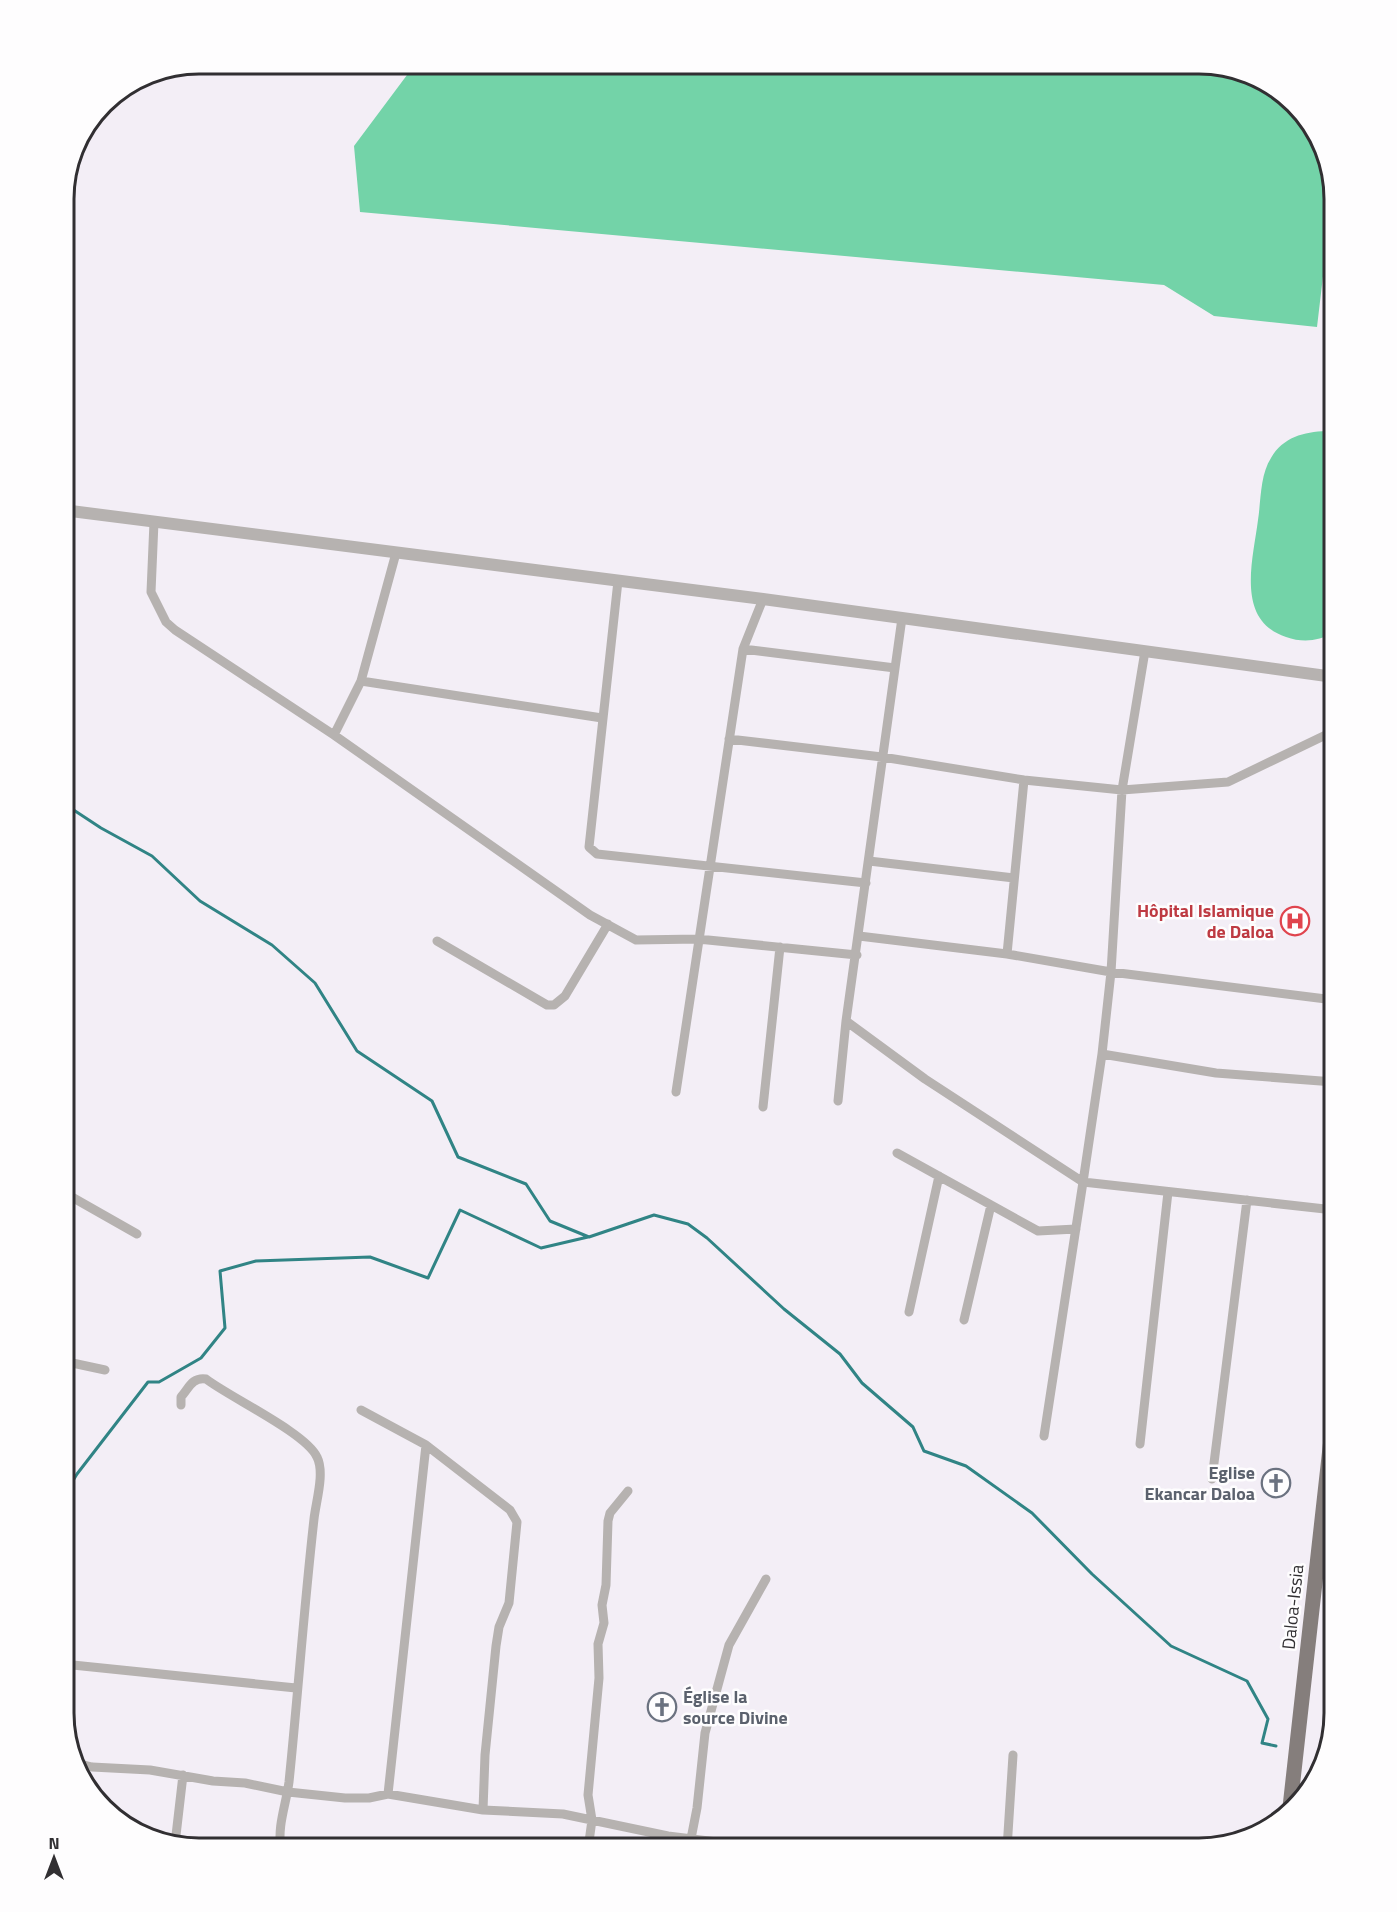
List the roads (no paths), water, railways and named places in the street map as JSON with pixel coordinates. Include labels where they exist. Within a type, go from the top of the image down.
[{"type":"main road","name":"Daloa-Issia","points":[[1291,1797],[1324,1572]]},
{"type":"street","points":[[74,511],[763,599],[1324,676]]},
{"type":"street","points":[[154,522],[151,592],[166,622],[334,735],[590,915],[636,940],[698,939],[857,955]]},
{"type":"street","points":[[334,735],[361,681],[396,553]]},
{"type":"street","points":[[618,581],[589,847],[597,854],[866,883]]},
{"type":"street","points":[[676,1092],[743,649],[763,599]]},
{"type":"street","points":[[838,1101],[846,1021],[857,955],[902,618]]},
{"type":"street","points":[[743,649],[895,668]]},
{"type":"street","points":[[1044,1436],[1102,1054],[1111,972],[1122,790],[1145,651]]},
{"type":"street","points":[[361,681],[602,718]]},
{"type":"street","points":[[729,739],[882,757],[1024,780],[1122,790],[1228,782],[1324,736]]},
{"type":"street","points":[[1007,954],[1024,780]]},
{"type":"street","points":[[869,861],[1014,878]]},
{"type":"street","points":[[437,941],[547,1005],[554,1005],[565,996],[608,924]]},
{"type":"street","points":[[859,936],[1007,954],[1111,972],[1324,999]]},
{"type":"street","points":[[763,1107],[780,947]]},
{"type":"street","points":[[846,1021],[925,1078],[1083,1182],[1324,1209]]},
{"type":"street","points":[[1102,1054],[1216,1073],[1324,1081]]},
{"type":"street","points":[[897,1153],[1038,1231],[1076,1229]]},
{"type":"street","points":[[909,1312],[939,1176]]},
{"type":"street","points":[[1140,1444],[1168,1191]]},
{"type":"street","points":[[74,1198],[137,1234]]},
{"type":"street","points":[[1212,1479],[1247,1200]]},
{"type":"street","points":[[964,1320],[991,1205]]},
{"type":"street","points":[[74,1363],[105,1370]]},
{"type":"street","points":[[182,1406],[181,1397],[190,1384],[198,1379],[206,1379],[287,1429],[316,1455],[322,1470],[308,1571],[288,1792],[279,1838]]},
{"type":"street","points":[[361,1410],[426,1445],[510,1510],[516,1522],[509,1603],[499,1627],[485,1755],[483,1810]]},
{"type":"street","points":[[388,1794],[426,1445]]},
{"type":"street","points":[[590,1838],[592,1820],[589,1786],[599,1678],[598,1644],[604,1623],[608,1521],[610,1513],[628,1491]]},
{"type":"street","points":[[690,1838],[697,1808],[705,1733],[729,1645],[766,1579]]},
{"type":"street","points":[[74,1665],[296,1688]]},
{"type":"street","points":[[1008,1838],[1013,1755]]},
{"type":"street","points":[[85,1765],[150,1770],[213,1781],[245,1783],[288,1792],[345,1798],[369,1798],[388,1794],[483,1810],[563,1814],[685,1838]]},
{"type":"street","points":[[176,1836],[183,1775]]},
{"type":"waterway","points":[[74,810],[152,856],[200,901],[272,945],[315,983],[357,1051],[432,1101],[458,1157],[526,1184],[550,1221],[589,1237],[654,1215],[688,1224],[707,1238],[784,1309],[840,1354],[862,1383],[913,1427],[924,1451],[966,1466],[1032,1513],[1092,1574],[1171,1646],[1247,1681],[1268,1719],[1262,1743],[1276,1746]]},
{"type":"waterway","points":[[74,1479],[148,1382],[159,1382],[201,1358],[225,1328],[220,1271],[256,1261],[370,1257],[428,1278],[460,1210],[541,1248],[588,1237]]},
{"type":"place","name":"Hôpital Islamique de Daloa","points":[[1295,921]]},
{"type":"place","name":"Eglise Ekancar Daloa","points":[[1276,1483]]},
{"type":"place","name":"Église la source Divine","points":[[662,1707]]}]
